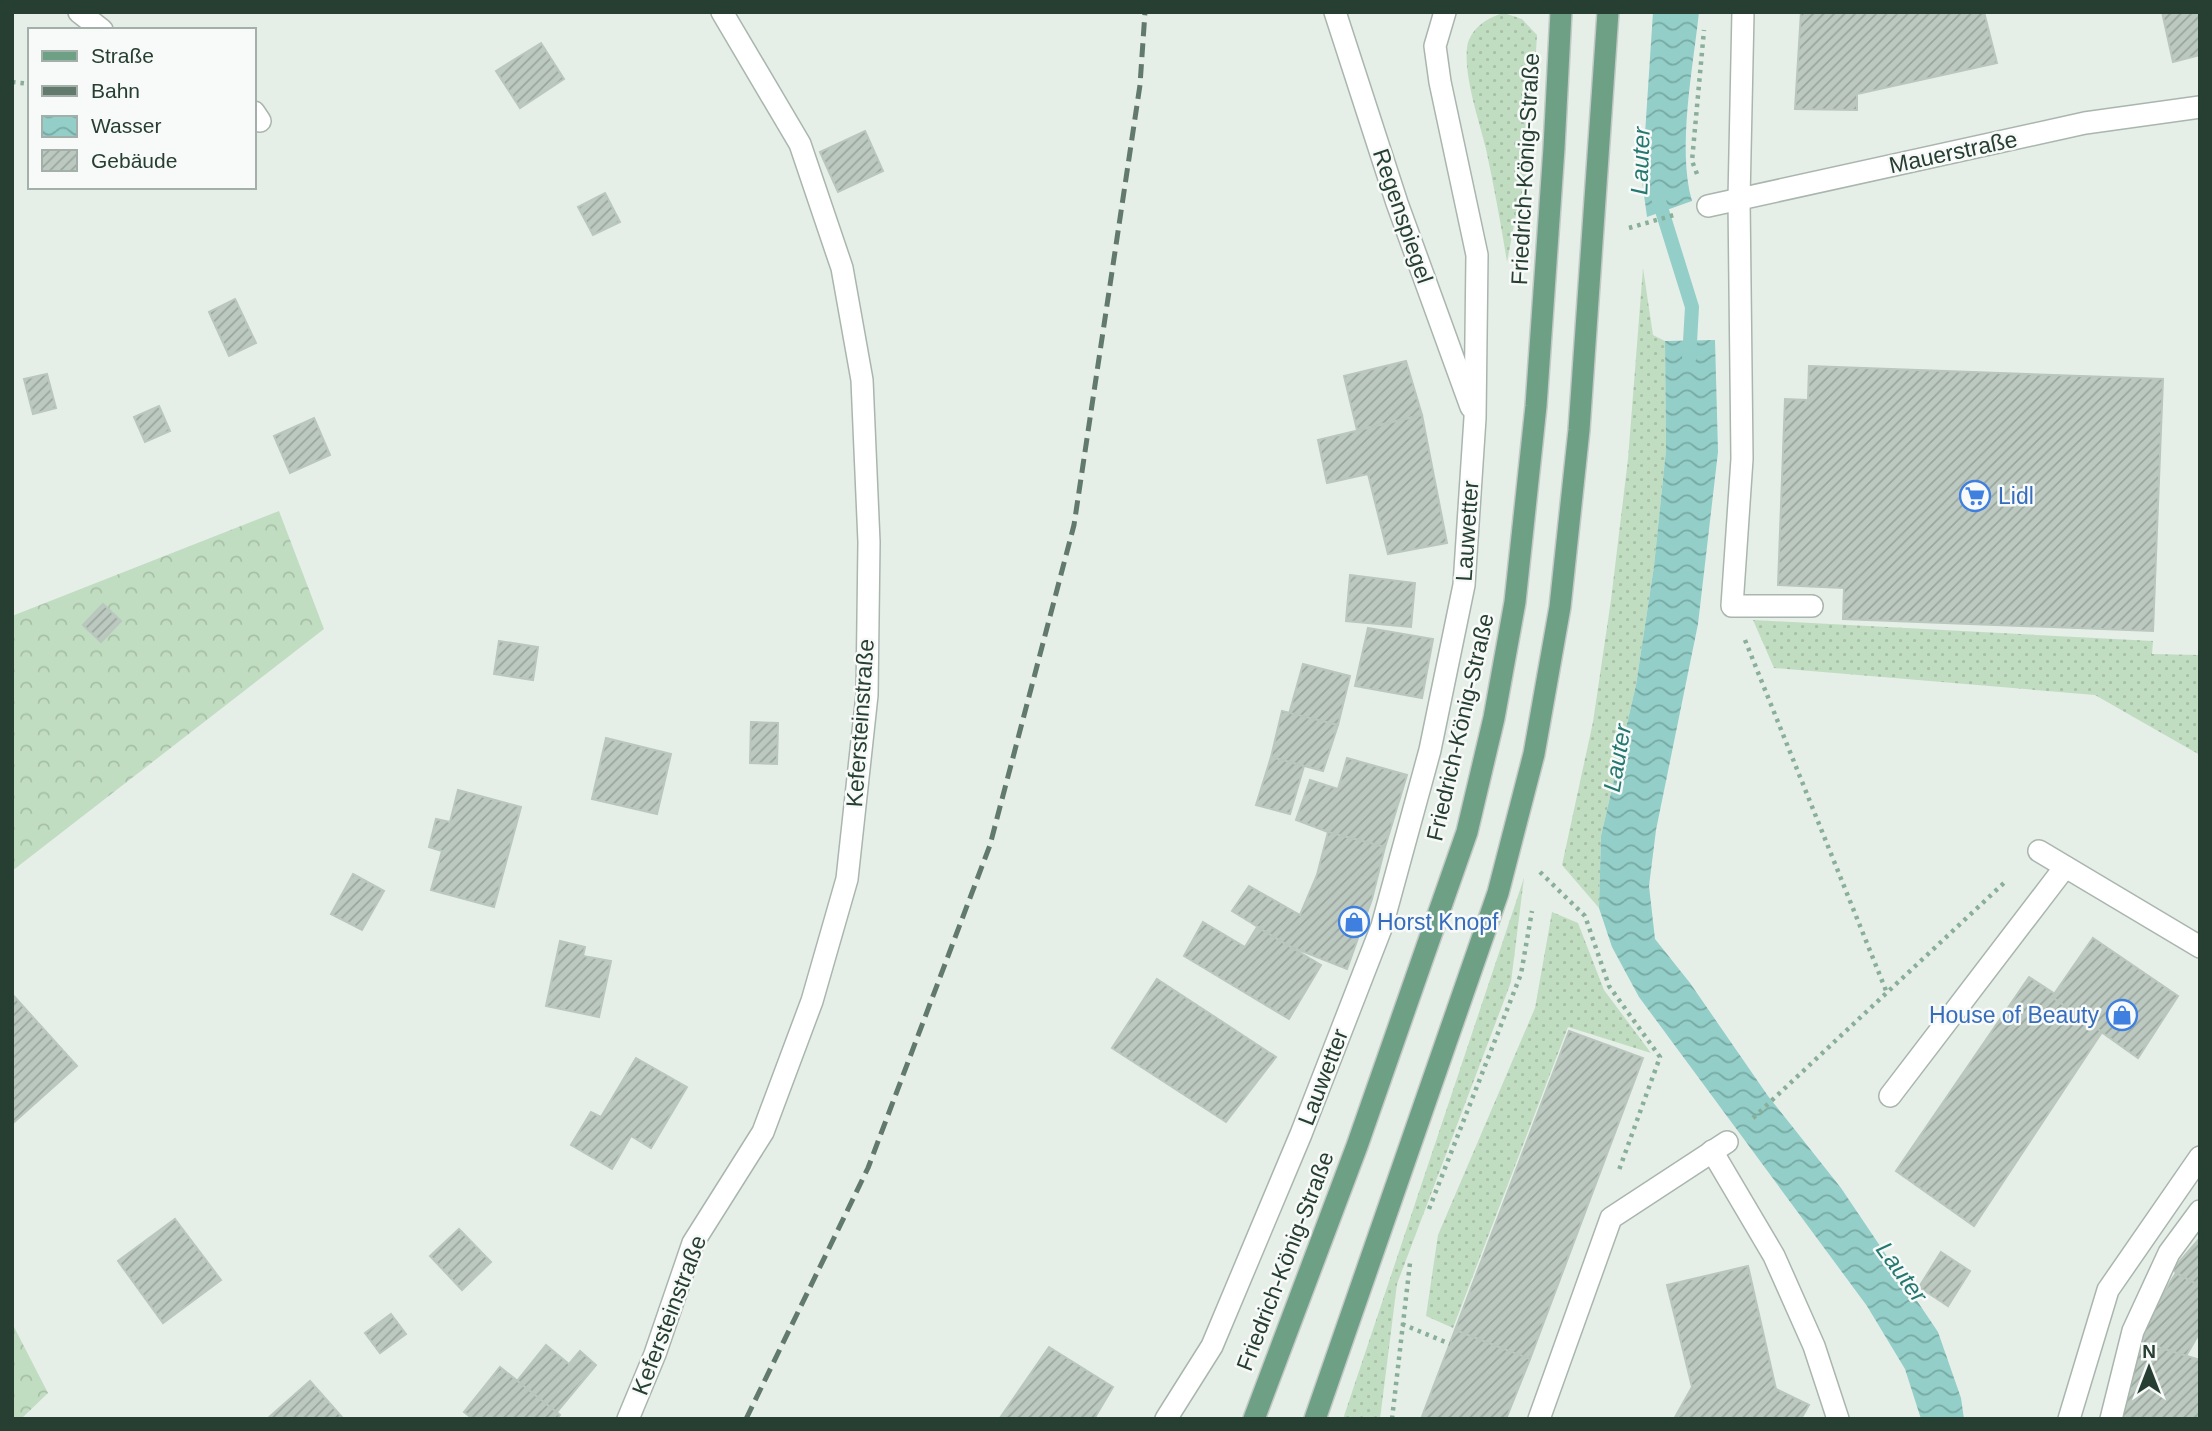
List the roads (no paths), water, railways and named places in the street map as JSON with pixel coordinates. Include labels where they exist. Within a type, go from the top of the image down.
[{"type":"main road","name":"Friedrich-König-Straße","points":[[1254,1419],[1357,1146],[1467,832],[1494,718],[1515,602],[1536,407],[1561,12]]},
{"type":"main road","points":[[1315,1419],[1498,893],[1534,754],[1560,607],[1579,430],[1608,12]]},
{"type":"street","points":[[79,12],[100,28]]},
{"type":"street","name":"Kefersteinstraße","points":[[628,1419],[655,1354],[693,1243],[763,1132],[812,1001],[847,879],[866,695],[869,542],[862,380],[842,268],[800,144],[722,12]]},
{"type":"street","name":"Regenspiegel","points":[[1335,12],[1397,203],[1475,418]]},
{"type":"street","name":"Lauwetter","points":[[1166,1419],[1212,1346],[1301,1134],[1382,926],[1430,750],[1464,585],[1475,418],[1477,255],[1440,82],[1435,46],[1445,12]]},
{"type":"street","points":[[1743,12],[1739,199],[1742,459],[1732,606],[1812,606]]},
{"type":"street","name":"Mauerstraße","points":[[1708,206],[2085,123],[2200,107]]},
{"type":"street","points":[[2039,851],[2200,947]]},
{"type":"street","points":[[1890,1096],[2066,867]]},
{"type":"street","points":[[1539,1419],[1611,1218],[1719,1146],[1774,1256],[1814,1346],[1838,1419]]},
{"type":"street","points":[[2068,1419],[2109,1290],[2200,1157]]},
{"type":"street","points":[[2111,1419],[2133,1331],[2169,1253],[2200,1211]]},
{"type":"water","points":[[1653,12],[1699,12],[1686,133],[1688,180],[1692,201],[1647,217],[1642,180]]},
{"type":"water","points":[[1715,340],[1718,452],[1698,624],[1656,830],[1649,886],[1655,939],[1690,983],[1768,1096],[1841,1188],[1938,1332],[1961,1398],[1964,1419],[1921,1419],[1905,1369],[1867,1306],[1639,997],[1612,947],[1599,908],[1601,836],[1636,685],[1654,566],[1666,450],[1665,341]]},
{"type":"waterway","name":"Lauter","points":[[1659,195],[1692,307],[1689,359]]},
{"type":"railway","points":[[746,1419],[868,1168],[990,845],[1074,525],[1140,85],[1145,12]]},
{"type":"place","name":"Lidl","points":[[1975,496]]},
{"type":"place","name":"Horst Knopf","points":[[1354,922]]},
{"type":"place","name":"House of Beauty","points":[[2122,1015]]}]
